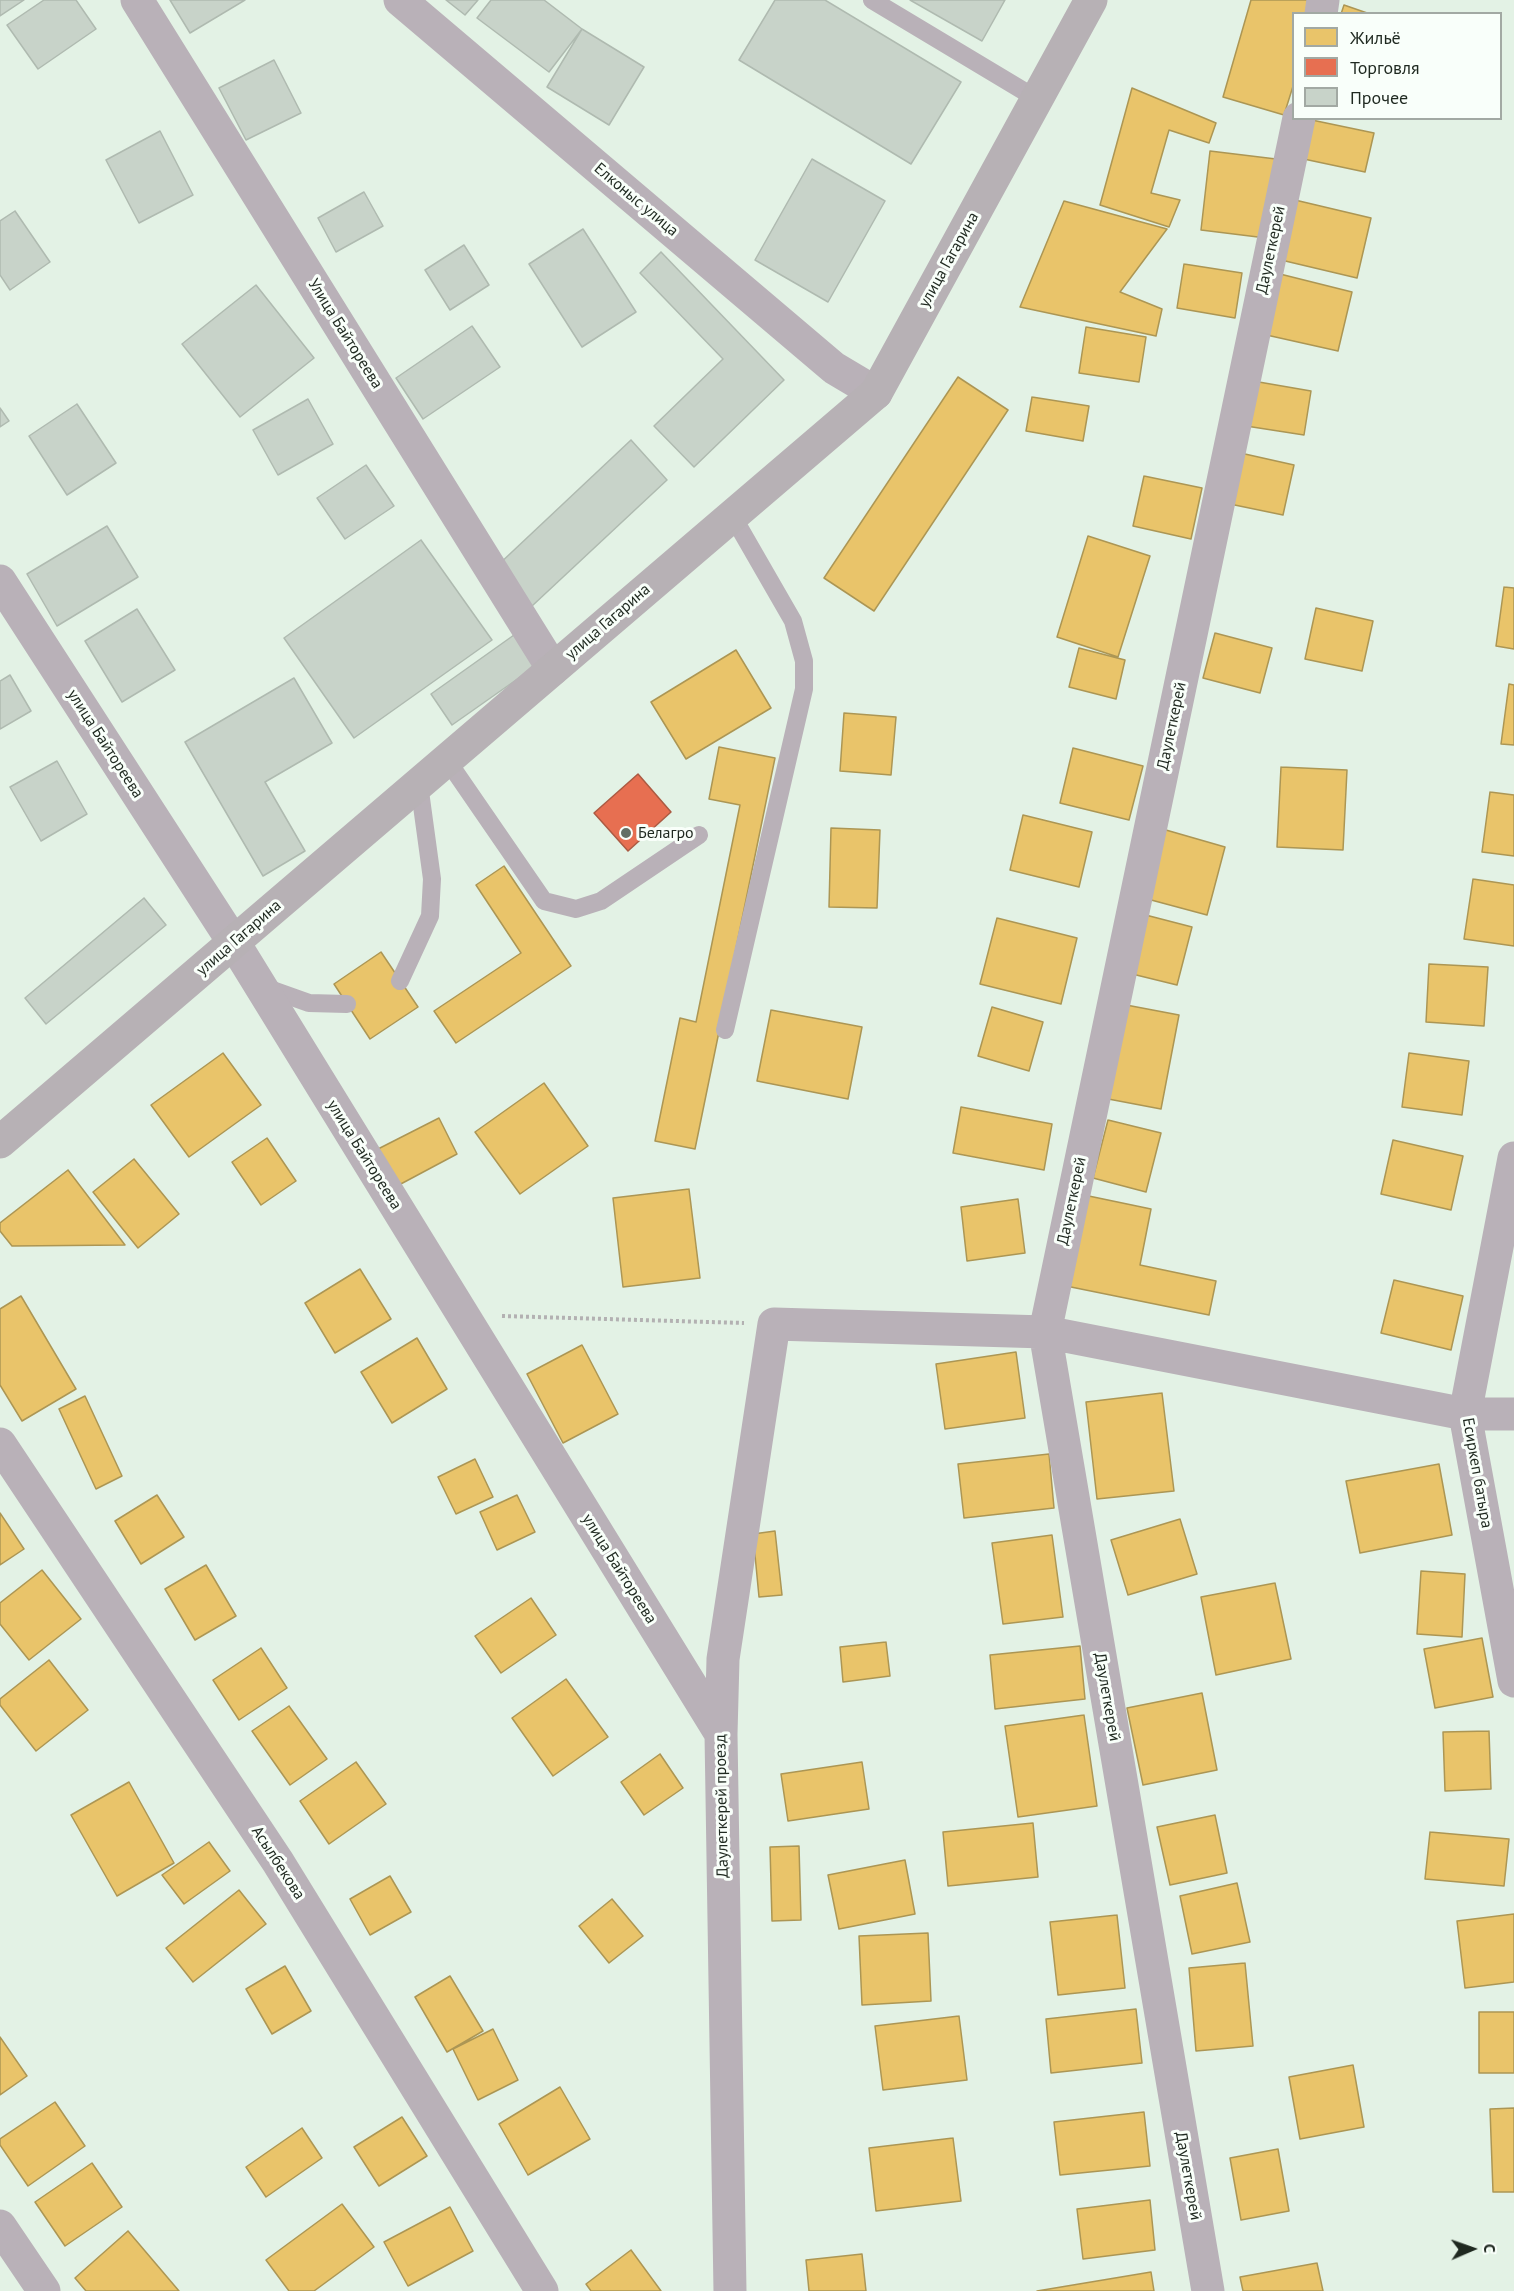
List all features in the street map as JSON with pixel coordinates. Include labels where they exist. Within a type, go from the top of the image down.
[{"type":"main road","name":"улица Гагарина","points":[[0,1142],[876,393],[1091,0]]},
{"type":"street","name":"Улица Байтореева","points":[[136,0],[553,669]]},
{"type":"street","name":"Елконыс улица","points":[[400,0],[834,368],[876,393]]},
{"type":"street","name":"Даулеткерей","points":[[1208,2291],[1045,1332],[1299,120]]},
{"type":"street","name":"улица Байтореева","points":[[0,581],[234,943],[721,1734]]},
{"type":"street","name":"Есиркеп батыра","points":[[1514,1158],[1465,1414],[1514,1681]]},
{"type":"street","points":[[774,1324],[1045,1332],[1465,1414],[1514,1414]]},
{"type":"street","name":"Даулеткерей проезд","points":[[730,2291],[721,1734],[723,1659],[774,1324]]},
{"type":"street","name":"Асылбекова","points":[[0,1444],[278,1862],[542,2291]]},
{"type":"street","points":[[0,2226],[44,2291]]},
{"type":"lane","points":[[872,0],[1037,99]]},
{"type":"lane","points":[[725,1030],[804,680],[804,661],[793,621],[732,515]]},
{"type":"lane","points":[[447,759],[544,901],[576,909],[601,901],[699,835]]},
{"type":"lane","points":[[400,981],[430,916],[432,879],[419,784]]},
{"type":"lane","points":[[260,985],[309,1003],[347,1004]]},
{"type":"path","points":[[462,1315],[774,1324]]},
{"type":"building: Жильё","points":[[1251,0],[1318,0],[1315,12],[1292,12],[1292,89],[1284,115],[1223,97]]},
{"type":"building: Жильё","points":[[1344,5],[1364,12],[1342,12]]},
{"type":"building: Жильё","points":[[1132,88],[1216,123],[1209,143],[1169,130],[1151,193],[1180,200],[1169,227],[1100,205]]},
{"type":"building: Жильё","points":[[1307,120],[1374,133],[1365,172],[1299,158]]},
{"type":"building: Жильё","points":[[1210,151],[1276,159],[1266,238],[1201,230]]},
{"type":"building: Жильё","points":[[1295,200],[1371,218],[1357,278],[1281,260]]},
{"type":"building: Жильё","points":[[1064,201],[1167,229],[1120,292],[1162,309],[1156,336],[1020,307]]},
{"type":"building: Жильё","points":[[1184,264],[1242,273],[1235,318],[1177,308]]},
{"type":"building: Жильё","points":[[1276,273],[1352,292],[1338,351],[1262,334]]},
{"type":"building: Жильё","points":[[1086,327],[1146,337],[1139,382],[1079,373]]},
{"type":"building: Жильё","points":[[958,377],[1008,410],[874,611],[824,578]]},
{"type":"building: Жильё","points":[[1253,381],[1311,391],[1304,435],[1246,426]]},
{"type":"building: Жильё","points":[[1032,397],[1089,406],[1083,441],[1026,431]]},
{"type":"building: Жильё","points":[[1236,452],[1294,465],[1283,515],[1225,503]]},
{"type":"building: Жильё","points":[[1144,476],[1202,488],[1191,539],[1133,526]]},
{"type":"building: Жильё","points":[[1088,536],[1150,556],[1118,657],[1057,637]]},
{"type":"building: Жильё","points":[[1504,587],[1514,588],[1514,649],[1496,646]]},
{"type":"building: Жильё","points":[[1316,608],[1373,621],[1362,671],[1305,659]]},
{"type":"building: Жильё","points":[[1215,633],[1272,648],[1260,693],[1203,678]]},
{"type":"building: Жильё","points":[[1079,648],[1125,660],[1116,699],[1069,687]]},
{"type":"building: Жильё","points":[[736,650],[771,708],[686,759],[651,702]]},
{"type":"building: Жильё","points":[[1509,684],[1514,685],[1514,745],[1501,744]]},
{"type":"building: Жильё","points":[[844,713],[896,717],[891,775],[840,771]]},
{"type":"building: Жильё","points":[[719,747],[775,758],[695,1149],[655,1141],[680,1018],[696,1022],[740,805],[709,799]]},
{"type":"building: Жильё","points":[[1073,748],[1143,766],[1129,820],[1060,803]]},
{"type":"building: Жильё","points":[[1281,767],[1347,770],[1343,850],[1277,847]]},
{"type":"building: Жильё","points":[[1490,792],[1514,795],[1514,856],[1482,852]]},
{"type":"building: Жильё","points":[[1023,815],[1092,832],[1079,887],[1010,870]]},
{"type":"building: Жильё","points":[[831,828],[880,830],[877,908],[829,907]]},
{"type":"building: Жильё","points":[[1159,828],[1225,847],[1207,915],[1140,897]]},
{"type":"building: Жильё","points":[[504,866],[571,966],[456,1043],[434,1011],[521,953],[476,885]]},
{"type":"building: Жильё","points":[[1473,879],[1514,885],[1514,946],[1464,939]]},
{"type":"building: Жильё","points":[[1138,913],[1192,927],[1177,985],[1124,972]]},
{"type":"building: Жильё","points":[[997,918],[1077,938],[1061,1004],[980,984]]},
{"type":"building: Жильё","points":[[381,952],[418,1007],[370,1039],[334,984]]},
{"type":"building: Жильё","points":[[1429,964],[1488,967],[1484,1026],[1426,1022]]},
{"type":"building: Жильё","points":[[1121,1004],[1179,1015],[1161,1109],[1103,1098]]},
{"type":"building: Жильё","points":[[992,1007],[1043,1022],[1029,1071],[978,1056]]},
{"type":"building: Жильё","points":[[771,1010],[862,1027],[848,1099],[757,1081]]},
{"type":"building: Жильё","points":[[223,1053],[261,1105],[189,1157],[151,1105]]},
{"type":"building: Жильё","points":[[1409,1053],[1469,1061],[1462,1115],[1402,1107]]},
{"type":"building: Жильё","points":[[544,1083],[588,1146],[520,1194],[475,1132]]},
{"type":"building: Жильё","points":[[961,1107],[1052,1124],[1044,1170],[953,1153]]},
{"type":"building: Жильё","points":[[439,1118],[457,1154],[397,1186],[378,1149]]},
{"type":"building: Жильё","points":[[1108,1120],[1161,1133],[1146,1192],[1093,1178]]},
{"type":"building: Жильё","points":[[267,1138],[296,1181],[261,1205],[232,1162]]},
{"type":"building: Жильё","points":[[1393,1140],[1463,1156],[1451,1210],[1381,1194]]},
{"type":"building: Жильё","points":[[134,1159],[179,1214],[138,1248],[93,1192]]},
{"type":"building: Жильё","points":[[68,1170],[125,1245],[12,1246],[0,1231],[0,1223]]},
{"type":"building: Жильё","points":[[689,1189],[700,1278],[623,1287],[613,1198]]},
{"type":"building: Жильё","points":[[1084,1195],[1151,1209],[1140,1265],[1216,1281],[1209,1315],[1066,1286]]},
{"type":"building: Жильё","points":[[1018,1199],[1025,1253],[967,1261],[961,1207]]},
{"type":"building: Жильё","points":[[360,1269],[391,1319],[335,1353],[305,1303]]},
{"type":"building: Жильё","points":[[1394,1280],[1463,1296],[1451,1350],[1381,1333]]},
{"type":"building: Жильё","points":[[21,1296],[76,1389],[22,1421],[0,1385],[0,1309]]},
{"type":"building: Жильё","points":[[417,1338],[447,1389],[392,1423],[361,1372]]},
{"type":"building: Жильё","points":[[582,1345],[618,1414],[563,1443],[527,1374]]},
{"type":"building: Жильё","points":[[1016,1352],[1025,1418],[945,1429],[936,1364]]},
{"type":"building: Жильё","points":[[1162,1393],[1174,1491],[1097,1499],[1086,1402]]},
{"type":"building: Жильё","points":[[85,1396],[122,1476],[96,1489],[59,1409]]},
{"type":"building: Жильё","points":[[1049,1454],[1054,1508],[964,1518],[958,1464]]},
{"type":"building: Жильё","points":[[475,1459],[493,1497],[456,1514],[438,1477]]},
{"type":"building: Жильё","points":[[1439,1464],[1452,1535],[1360,1553],[1346,1481]]},
{"type":"building: Жильё","points":[[157,1495],[184,1537],[141,1564],[115,1521]]},
{"type":"building: Жильё","points":[[517,1495],[535,1532],[497,1550],[480,1512]]},
{"type":"building: Жильё","points":[[0,1513],[24,1549],[0,1565]]},
{"type":"building: Жильё","points":[[1180,1519],[1197,1574],[1128,1595],[1111,1540]]},
{"type":"building: Жильё","points":[[775,1531],[782,1595],[759,1597],[753,1534]]},
{"type":"building: Жильё","points":[[1052,1535],[1063,1617],[1003,1624],[992,1543]]},
{"type":"building: Жильё","points":[[206,1565],[236,1616],[195,1640],[165,1589]]},
{"type":"building: Жильё","points":[[42,1570],[81,1619],[29,1660],[0,1624],[0,1603]]},
{"type":"building: Жильё","points":[[1421,1571],[1465,1574],[1462,1637],[1417,1634]]},
{"type":"building: Жильё","points":[[1275,1583],[1291,1659],[1216,1675],[1201,1597]]},
{"type":"building: Жильё","points":[[531,1598],[556,1635],[501,1673],[475,1636]]},
{"type":"building: Жильё","points":[[1482,1638],[1493,1697],[1435,1708],[1424,1649]]},
{"type":"building: Жильё","points":[[886,1642],[890,1676],[843,1682],[840,1647]]},
{"type":"building: Жильё","points":[[1080,1646],[1085,1699],[995,1709],[990,1655]]},
{"type":"building: Жильё","points":[[261,1648],[287,1688],[239,1720],[213,1680]]},
{"type":"building: Жильё","points":[[49,1660],[88,1710],[36,1751],[0,1705],[0,1699]]},
{"type":"building: Жильё","points":[[566,1679],[608,1737],[553,1776],[512,1718]]},
{"type":"building: Жильё","points":[[1202,1693],[1217,1770],[1143,1785],[1127,1708]]},
{"type":"building: Жильё","points":[[289,1706],[327,1759],[290,1785],[252,1731]]},
{"type":"building: Жильё","points":[[1084,1715],[1097,1806],[1018,1817],[1005,1726]]},
{"type":"building: Жильё","points":[[1489,1731],[1491,1789],[1445,1791],[1443,1732]]},
{"type":"building: Жильё","points":[[660,1754],[683,1788],[644,1815],[621,1782]]},
{"type":"building: Жильё","points":[[356,1762],[386,1804],[329,1844],[300,1801]]},
{"type":"building: Жильё","points":[[862,1762],[869,1809],[788,1821],[781,1774]]},
{"type":"building: Жильё","points":[[129,1782],[174,1863],[117,1896],[71,1815]]},
{"type":"building: Жильё","points":[[1215,1815],[1227,1873],[1170,1885],[1157,1827]]},
{"type":"building: Жильё","points":[[1033,1823],[1038,1877],[948,1886],[943,1832]]},
{"type":"building: Жильё","points":[[1430,1832],[1509,1839],[1504,1886],[1425,1879]]},
{"type":"building: Жильё","points":[[209,1842],[230,1871],[184,1904],[162,1875]]},
{"type":"building: Жильё","points":[[799,1846],[801,1920],[772,1921],[770,1847]]},
{"type":"building: Жильё","points":[[905,1860],[915,1914],[839,1929],[828,1875]]},
{"type":"building: Жильё","points":[[390,1876],[411,1912],[370,1935],[350,1899]]},
{"type":"building: Жильё","points":[[1237,1883],[1250,1942],[1192,1954],[1180,1896]]},
{"type":"building: Жильё","points":[[239,1890],[266,1924],[193,1982],[166,1948]]},
{"type":"building: Жильё","points":[[612,1899],[643,1936],[609,1963],[579,1926]]},
{"type":"building: Жильё","points":[[1514,1914],[1514,1982],[1465,1988],[1457,1921]]},
{"type":"building: Жильё","points":[[1117,1915],[1125,1988],[1058,1995],[1050,1922]]},
{"type":"building: Жильё","points":[[928,1933],[931,2001],[862,2005],[859,1936]]},
{"type":"building: Жильё","points":[[1245,1963],[1253,2046],[1196,2051],[1189,1968]]},
{"type":"building: Жильё","points":[[285,1966],[311,2011],[272,2034],[246,1989]]},
{"type":"building: Жильё","points":[[450,1976],[483,2031],[447,2052],[415,1997]]},
{"type":"building: Жильё","points":[[1136,2009],[1142,2063],[1051,2073],[1046,2019]]},
{"type":"building: Жильё","points":[[1479,2012],[1514,2012],[1514,2073],[1479,2073]]},
{"type":"building: Жильё","points":[[959,2016],[967,2080],[883,2090],[875,2026]]},
{"type":"building: Жильё","points":[[493,2029],[518,2080],[478,2100],[453,2049]]},
{"type":"building: Жильё","points":[[0,2037],[27,2076],[0,2095]]},
{"type":"building: Жильё","points":[[1353,2065],[1364,2127],[1300,2139],[1289,2077]]},
{"type":"building: Жильё","points":[[560,2087],[590,2139],[528,2175],[499,2124]]},
{"type":"building: Жильё","points":[[55,2102],[85,2146],[28,2186],[0,2145],[0,2139]]},
{"type":"building: Жильё","points":[[1514,2108],[1514,2192],[1493,2192],[1490,2109]]},
{"type":"building: Жильё","points":[[1144,2112],[1150,2166],[1060,2175],[1054,2122]]},
{"type":"building: Жильё","points":[[402,2117],[427,2156],[379,2186],[354,2147]]},
{"type":"building: Жильё","points":[[302,2128],[322,2158],[266,2197],[246,2167]]},
{"type":"building: Жильё","points":[[953,2138],[961,2201],[876,2211],[869,2148]]},
{"type":"building: Жильё","points":[[1278,2149],[1289,2211],[1241,2220],[1230,2158]]},
{"type":"building: Жильё","points":[[92,2163],[122,2207],[65,2246],[35,2202]]},
{"type":"building: Жильё","points":[[1150,2200],[1155,2250],[1083,2259],[1077,2209]]},
{"type":"building: Жильё","points":[[342,2204],[374,2247],[314,2291],[289,2291],[266,2260]]},
{"type":"building: Жильё","points":[[450,2207],[473,2251],[408,2286],[384,2242]]},
{"type":"building: Жильё","points":[[128,2231],[179,2291],[86,2291],[75,2278]]},
{"type":"building: Жильё","points":[[631,2250],[661,2291],[591,2291],[586,2284]]},
{"type":"building: Жильё","points":[[862,2254],[866,2291],[809,2291],[806,2260]]},
{"type":"building: Жильё","points":[[1317,2263],[1323,2291],[1243,2291],[1240,2277]]},
{"type":"building: Жильё","points":[[1151,2272],[1154,2291],[1037,2291]]},
{"type":"building: Торговля","points":[[638,774],[671,812],[628,851],[594,813]]},
{"type":"building: Прочее","points":[[0,0],[24,0],[0,16]]},
{"type":"building: Прочее","points":[[44,0],[76,0],[96,29],[38,69],[7,25]]},
{"type":"building: Прочее","points":[[170,0],[245,0],[190,33]]},
{"type":"building: Прочее","points":[[446,0],[478,0],[465,15]]},
{"type":"building: Прочее","points":[[491,0],[544,0],[582,29],[549,72],[477,18]]},
{"type":"building: Прочее","points":[[775,0],[825,0],[961,82],[911,164],[739,60]]},
{"type":"building: Прочее","points":[[910,0],[1005,0],[982,41]]},
{"type":"building: Прочее","points":[[582,29],[644,67],[609,125],[547,87]]},
{"type":"building: Прочее","points":[[274,60],[301,113],[246,140],[219,88]]},
{"type":"building: Прочее","points":[[160,131],[193,195],[139,223],[106,160]]},
{"type":"building: Прочее","points":[[812,159],[885,201],[828,302],[755,260]]},
{"type":"building: Прочее","points":[[364,192],[383,226],[336,252],[318,218]]},
{"type":"building: Прочее","points":[[15,211],[50,262],[10,290],[0,275],[0,221]]},
{"type":"building: Прочее","points":[[583,229],[636,312],[582,347],[529,264]]},
{"type":"building: Прочее","points":[[464,245],[489,285],[450,310],[425,270]]},
{"type":"building: Прочее","points":[[661,252],[784,380],[694,467],[654,426],[723,359],[640,273]]},
{"type":"building: Прочее","points":[[256,285],[314,358],[240,417],[182,344]]},
{"type":"building: Прочее","points":[[472,326],[500,367],[423,419],[396,378]]},
{"type":"building: Прочее","points":[[308,399],[333,444],[278,475],[253,430]]},
{"type":"building: Прочее","points":[[77,404],[116,463],[67,495],[29,436]]},
{"type":"building: Прочее","points":[[0,408],[9,421],[0,427]]},
{"type":"building: Прочее","points":[[631,440],[667,480],[532,606],[496,567]]},
{"type":"building: Прочее","points":[[366,465],[394,506],[345,539],[317,498]]},
{"type":"building: Прочее","points":[[107,526],[138,577],[57,626],[27,574]]},
{"type":"building: Прочее","points":[[421,540],[492,640],[354,738],[284,638]]},
{"type":"building: Прочее","points":[[137,609],[175,670],[122,702],[85,641]]},
{"type":"building: Прочее","points":[[521,630],[543,661],[452,725],[431,694]]},
{"type":"building: Прочее","points":[[10,675],[31,711],[0,729],[0,681]]},
{"type":"building: Прочее","points":[[294,678],[332,743],[265,782],[305,851],[263,876],[185,742]]},
{"type":"building: Прочее","points":[[57,761],[87,814],[41,841],[10,787]]},
{"type":"building: Прочее","points":[[144,898],[166,925],[46,1024],[25,998]]},
{"type":"place","name":"Белагро","points":[[626,833]]}]
